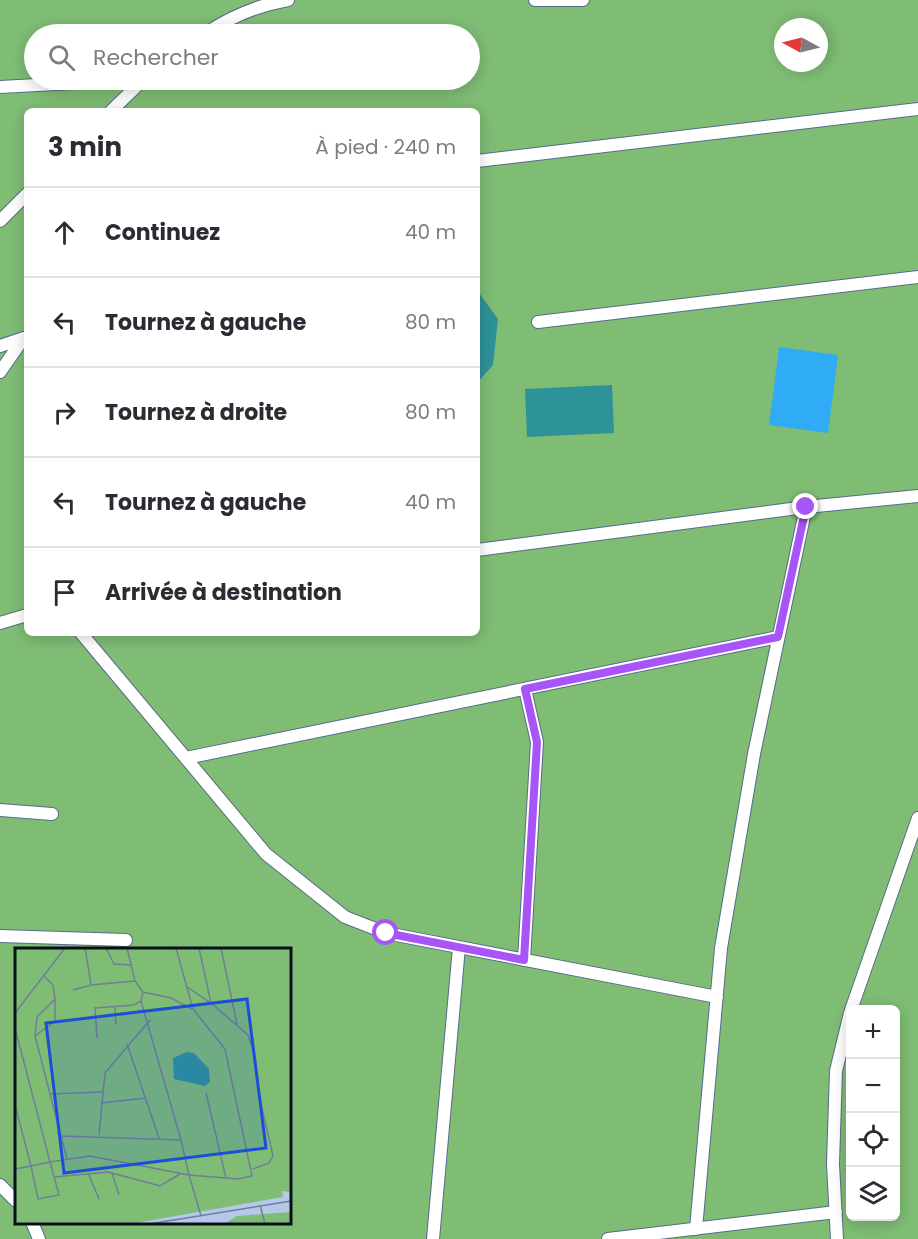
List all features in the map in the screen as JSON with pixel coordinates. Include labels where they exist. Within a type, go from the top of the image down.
[{"type":"lane","points":[[220,24],[267,3],[288,0]]},
{"type":"lane","points":[[535,0],[583,0]]},
{"type":"lane","points":[[0,87],[24,86]]},
{"type":"lane","points":[[114,108],[133,90]]},
{"type":"lane","points":[[480,161],[918,109]]},
{"type":"lane","points":[[0,221],[24,197]]},
{"type":"lane","points":[[538,322],[918,277]]},
{"type":"lane","points":[[0,346],[24,337]]},
{"type":"lane","points":[[0,372],[24,338]]},
{"type":"lane","points":[[480,550],[806,507],[918,496]]},
{"type":"lane","points":[[696,1228],[721,948],[754,754],[806,507]]},
{"type":"lane","points":[[0,623],[24,616]]},
{"type":"lane","points":[[84,636],[266,854],[345,917],[386,933],[717,997]]},
{"type":"lane","points":[[186,759],[778,637]]},
{"type":"lane","points":[[524,960],[537,742],[525,689]]},
{"type":"lane","points":[[0,810],[52,814]]},
{"type":"lane","points":[[853,1005],[918,818]]},
{"type":"lane","points":[[0,936],[126,940]]},
{"type":"lane","points":[[433,1239],[459,947]]},
{"type":"lane","points":[[837,1239],[833,1164],[836,1071],[846,1031]]},
{"type":"lane","points":[[0,1185],[15,1200]]},
{"type":"lane","points":[[608,1239],[836,1212]]},
{"type":"lane","points":[[33,1224],[39,1239]]},
{"type":"shaded area","points":[[0,0],[918,0],[918,1239],[0,1239]]},
{"type":"shaded area","points":[[480,294],[498,319],[493,365],[480,380]]},
{"type":"shaded area","points":[[612,385],[614,433],[527,437],[525,389]]},
{"type":"building","points":[[779,347],[838,355],[828,433],[769,425]]},
{"type":"route","points":[[386,933],[524,960],[537,742],[525,689],[778,637],[806,507]]}]
